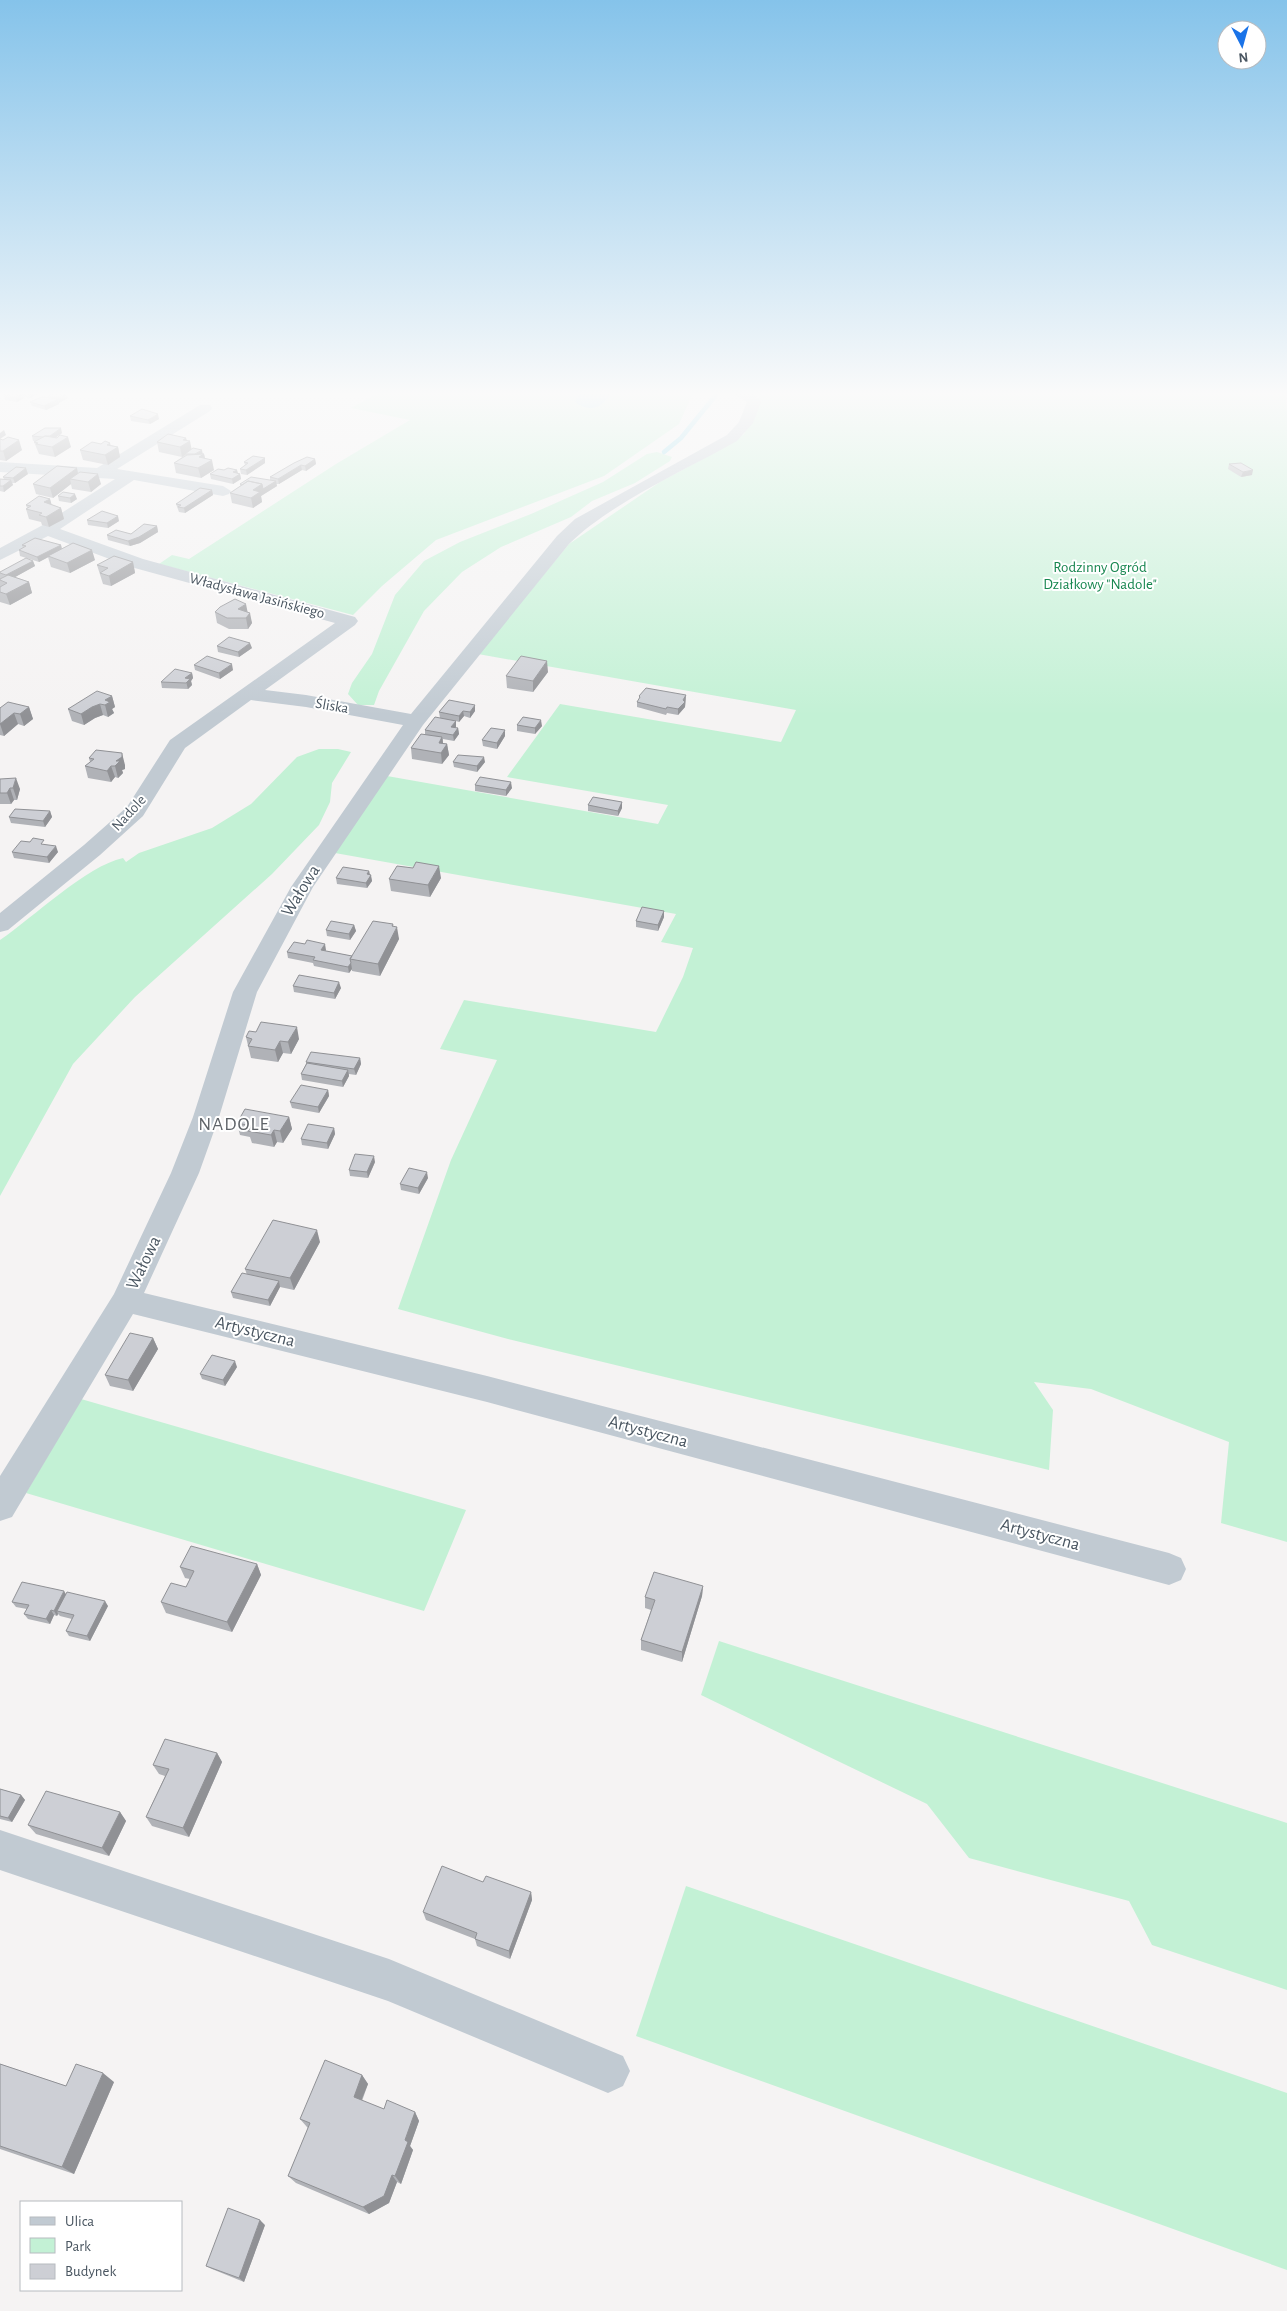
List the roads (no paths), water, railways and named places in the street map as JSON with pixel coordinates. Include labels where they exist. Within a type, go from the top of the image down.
[{"type":"street","points":[[0,555],[47,530],[92,501]]},
{"type":"street","name":"Wałowa","points":[[0,1506],[126,1300],[185,1173],[206,1117],[245,992],[302,887],[416,721],[563,540],[581,523],[618,501]]},
{"type":"street","name":"Władysława Jasińskiego","points":[[47,530],[137,563],[349,621],[247,694]]},
{"type":"street","name":"Śliska","points":[[247,694],[306,701],[416,721]]},
{"type":"street","name":"Nadole","points":[[0,925],[135,811],[177,744],[247,694]]},
{"type":"street","name":"Artystyczna","points":[[126,1300],[487,1389],[1168,1569]]},
{"type":"street","points":[[0,1850],[389,1980],[608,2071]]},
{"type":"district","name":"NADOLE","points":[[234,1124]]},
{"type":"park label","name":"Rodzinny Ogród Działkowy \"Nadole\"","points":[[1100,576]]}]
